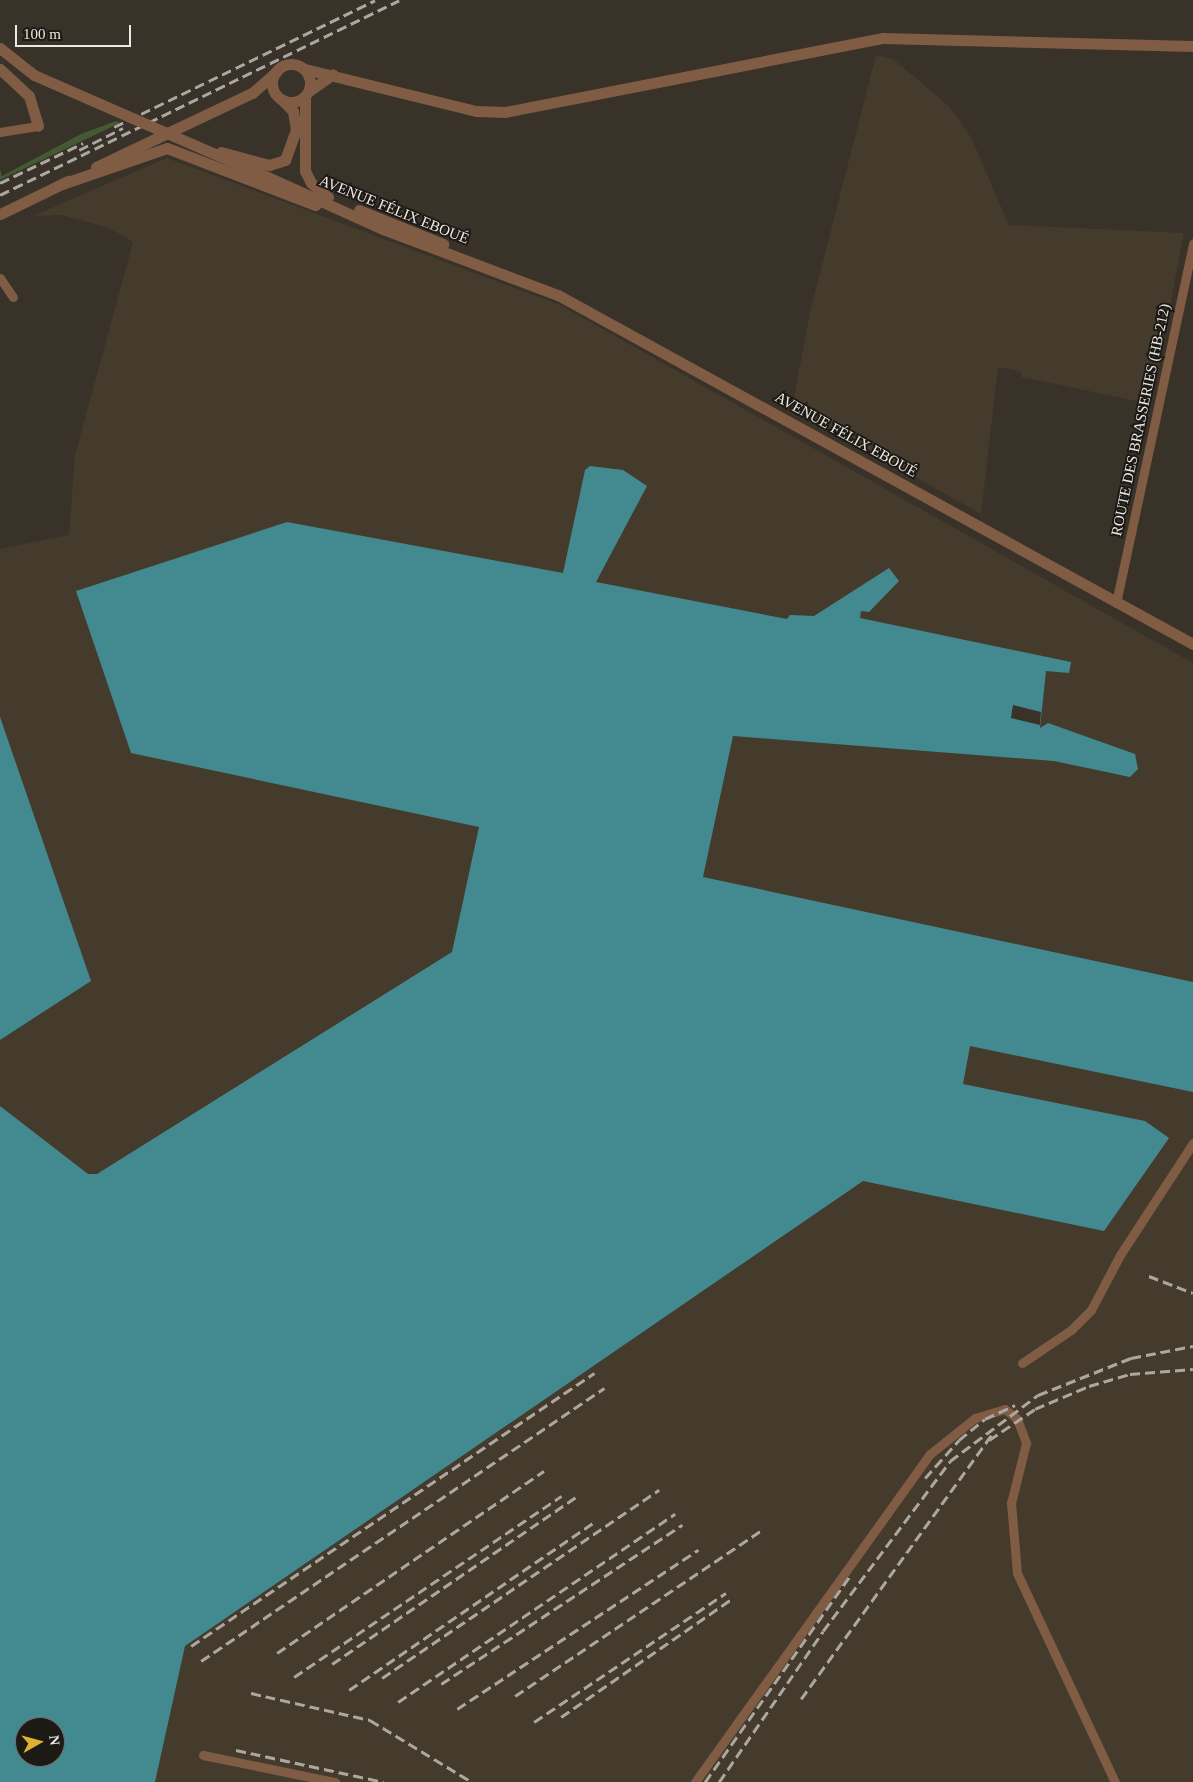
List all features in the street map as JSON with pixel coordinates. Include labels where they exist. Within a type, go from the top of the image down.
[{"type":"street","points":[[0,214],[159,135],[252,92],[276,72],[290,64],[305,70],[333,74],[476,111],[505,112],[883,38],[1193,46]]},
{"type":"street","points":[[0,132],[38,126],[29,96],[3,58]]},
{"type":"street","name":"AVENUE FÉLIX EBOUÉ","points":[[3,58],[34,75],[261,169],[383,228],[480,263]]},
{"type":"street","points":[[305,70],[307,94],[305,169],[311,183],[328,197]]},
{"type":"street","points":[[276,72],[272,84],[295,122],[288,158]]},
{"type":"street","points":[[252,92],[292,102],[307,94],[333,74]]},
{"type":"street","points":[[159,135],[167,148],[383,228]]},
{"type":"street","points":[[62,184],[167,148]]},
{"type":"street","points":[[288,158],[305,169]]},
{"type":"street","points":[[261,169],[288,158]]},
{"type":"street","points":[[291,185],[305,169]]},
{"type":"street","name":"AVENUE FÉLIX EBOUÉ","points":[[291,185],[328,197],[558,295],[1116,604],[1193,644]]},
{"type":"street","name":"ROUTE DES BRASSERIES (HB-212)","points":[[1116,604],[1193,242]]},
{"type":"street","points":[[0,278],[13,297]]},
{"type":"street","points":[[1022,1363],[1071,1330],[1091,1310],[1120,1255],[1193,1143]]},
{"type":"street","points":[[696,1782],[925,1461],[975,1418],[1005,1409],[1017,1419],[1026,1443],[1011,1504],[1017,1573],[1115,1782]]},
{"type":"street","points":[[203,1755],[334,1782]]},
{"type":"shaded area","points":[[876,55],[893,59],[950,107],[972,139],[1009,225],[1184,233],[1151,404],[1021,377],[1021,372],[998,367],[981,514],[792,408],[810,312]]},
{"type":"shaded area","points":[[167,158],[560,305],[1193,663],[1193,1782],[0,1782],[0,549],[69,535],[75,455],[133,242],[109,228],[62,215],[33,216]]},
{"type":"green space","points":[[116,121],[120,123],[0,180],[0,169],[2,176],[81,134]]},
{"type":"water","points":[[590,466],[623,470],[647,486],[596,582],[787,619],[790,615],[814,616],[889,568],[899,581],[869,612],[861,611],[860,618],[1071,662],[1069,673],[1046,671],[1040,728],[1048,723],[1135,754],[1138,769],[1130,777],[1054,761],[733,736],[703,877],[1193,982],[1193,1092],[970,1046],[963,1084],[1145,1121],[1169,1138],[1104,1231],[863,1181],[185,1646],[155,1782],[0,1782],[0,1106],[88,1174],[97,1174],[452,952],[479,827],[131,753],[76,591],[287,522],[563,573],[585,470]]},
{"type":"water","points":[[0,717],[91,981],[0,1040]]},
{"type":"pier","points":[[1013,705],[1041,712],[1040,725],[1011,718]]},
{"type":"railway","points":[[114,127],[375,0]]},
{"type":"railway","points":[[0,195],[399,0]]},
{"type":"railway","points":[[79,150],[123,128]]},
{"type":"railway","points":[[0,183],[83,143]]},
{"type":"railway","points":[[1149,1276],[1193,1293]]},
{"type":"railway","points":[[719,1782],[823,1631],[950,1461],[1038,1395],[1131,1358],[1193,1346]]},
{"type":"railway","points":[[989,1440],[1035,1409],[1089,1386],[1130,1374],[1193,1369]]},
{"type":"railway","points":[[191,1646],[594,1373]]},
{"type":"railway","points":[[201,1661],[604,1388]]},
{"type":"railway","points":[[925,1478],[959,1440],[985,1419],[1015,1405]]},
{"type":"railway","points":[[801,1699],[992,1434]]},
{"type":"railway","points":[[277,1653],[544,1471]]},
{"type":"railway","points":[[382,1678],[659,1490]]},
{"type":"railway","points":[[294,1677],[561,1496]]},
{"type":"railway","points":[[332,1664],[576,1497]]},
{"type":"railway","points":[[398,1702],[675,1514]]},
{"type":"railway","points":[[349,1690],[593,1523]]},
{"type":"railway","points":[[441,1684],[682,1525]]},
{"type":"railway","points":[[515,1696],[761,1531]]},
{"type":"railway","points":[[457,1709],[698,1550]]},
{"type":"railway","points":[[705,1782],[849,1577]]},
{"type":"railway","points":[[534,1722],[726,1593]]},
{"type":"railway","points":[[561,1717],[730,1600]]},
{"type":"railway","points":[[251,1693],[370,1720],[472,1782]]},
{"type":"railway","points":[[236,1750],[384,1782]]}]
